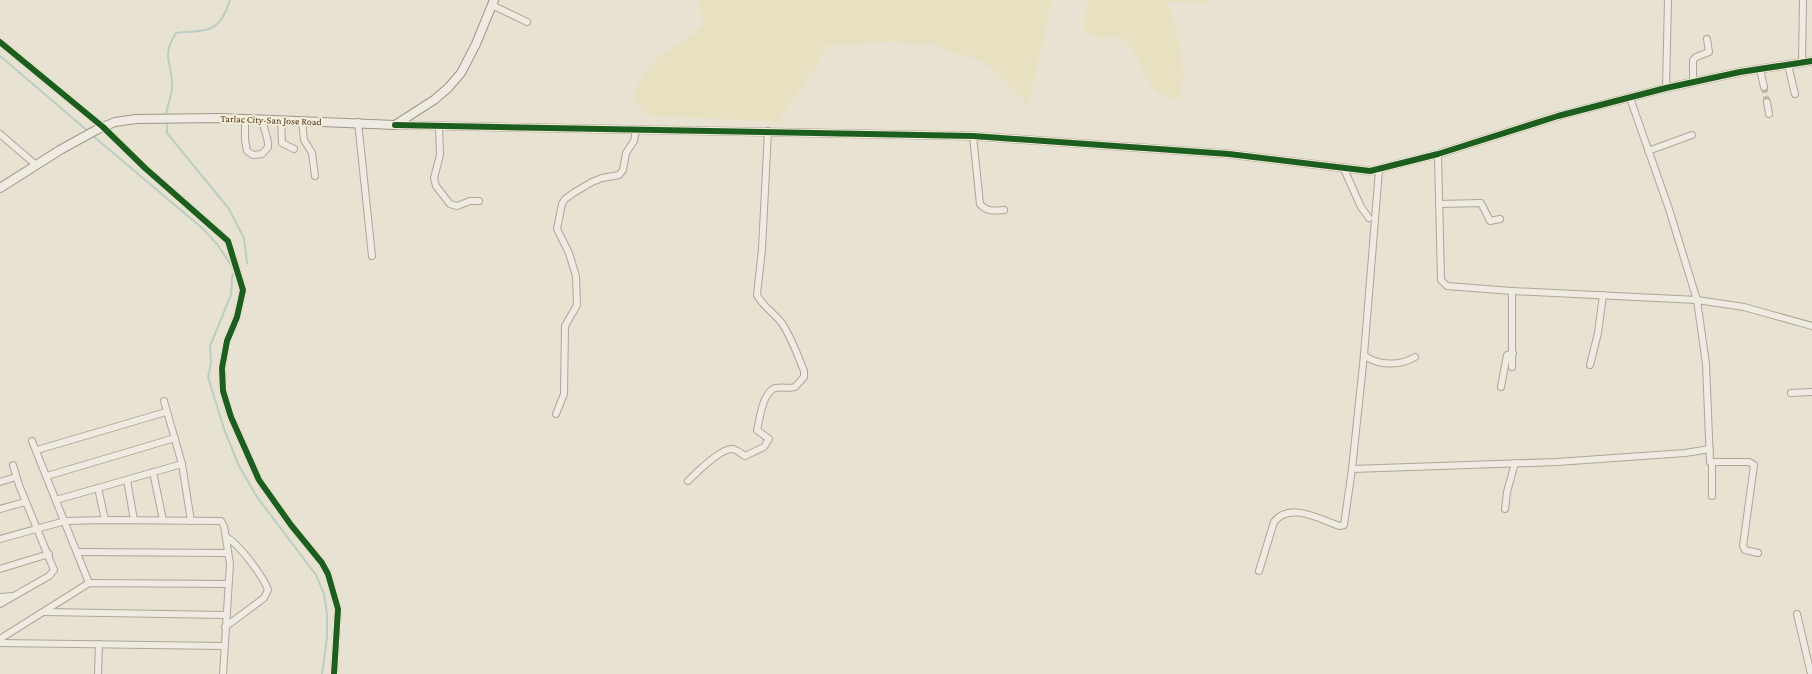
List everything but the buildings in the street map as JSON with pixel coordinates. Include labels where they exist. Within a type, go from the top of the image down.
[{"type":"main road","points":[[395,125],[424,108],[448,88],[461,73],[470,56],[493,2]]},
{"type":"main road","name":"Tarlac City-San Jose Road","points":[[0,188],[79,140],[116,122],[179,117],[358,122],[395,125]]},
{"type":"street","points":[[1666,88],[1668,0]]},
{"type":"street","points":[[1802,63],[1803,0]]},
{"type":"street","points":[[493,2],[527,22]]},
{"type":"street","points":[[1693,82],[1694,60],[1696,57],[1709,52],[1707,39]]},
{"type":"street","points":[[0,42],[222,234],[231,246],[243,290],[240,310],[227,341],[222,368],[223,391],[231,417],[259,480],[291,525],[322,563],[328,574],[338,609],[334,674]]},
{"type":"street","points":[[395,125],[973,136],[1229,154],[1361,171],[1379,170],[1438,154],[1558,116],[1666,88],[1760,69],[1812,61]]},
{"type":"street","points":[[1788,65],[1795,94]]},
{"type":"street","points":[[1760,69],[1764,87]]},
{"type":"street","points":[[1630,98],[1669,209],[1697,300],[1706,364],[1712,464],[1712,496]]},
{"type":"street","points":[[1767,102],[1769,114]]},
{"type":"street","points":[[245,119],[245,140],[247,151],[253,155],[262,154],[268,147],[263,131],[263,120]]},
{"type":"street","points":[[281,120],[282,143],[294,149]]},
{"type":"street","points":[[302,121],[304,140],[312,153],[315,176]]},
{"type":"street","points":[[358,122],[372,256]]},
{"type":"street","points":[[438,126],[440,155],[434,178],[436,186],[450,204],[457,206],[470,201],[479,201]]},
{"type":"street","points":[[556,414],[564,394],[565,326],[577,305],[576,276],[569,253],[557,229],[562,204],[565,199],[592,182],[602,178],[619,175],[622,170],[626,153],[634,141],[636,130]]},
{"type":"street","points":[[688,481],[708,462],[730,449],[734,449],[745,456],[764,446],[769,439],[757,430],[762,408],[770,393],[775,388],[795,387],[804,377],[804,371],[784,326],[772,311],[760,301],[757,295],[762,249],[768,132]]},
{"type":"street","points":[[0,134],[36,165]]},
{"type":"street","points":[[1648,151],[1692,135]]},
{"type":"street","points":[[973,136],[980,204],[984,208],[992,211],[1004,210]]},
{"type":"street","points":[[1438,154],[1441,280],[1450,287],[1697,300],[1744,307],[1812,326]]},
{"type":"street","points":[[1344,169],[1361,207],[1369,218]]},
{"type":"street","points":[[1259,571],[1274,522],[1278,518],[1298,511],[1340,526],[1344,525],[1352,469],[1364,355],[1379,170]]},
{"type":"street","points":[[1439,204],[1481,203],[1490,221],[1500,219]]},
{"type":"street","points":[[1512,291],[1512,367]]},
{"type":"street","points":[[1590,365],[1598,333],[1604,295]]},
{"type":"street","points":[[1501,387],[1507,355],[1513,353]]},
{"type":"street","points":[[1364,355],[1370,360],[1386,363],[1401,363],[1415,357]]},
{"type":"street","points":[[1791,393],[1812,392]]},
{"type":"street","points":[[164,401],[182,464],[191,521]]},
{"type":"street","points":[[37,450],[166,412]]},
{"type":"street","points":[[47,476],[175,438]]},
{"type":"street","points":[[32,441],[37,450],[90,583]]},
{"type":"street","points":[[1352,469],[1600,460],[1685,453],[1710,449]]},
{"type":"street","points":[[1712,464],[1749,462],[1754,465],[1743,546],[1745,550],[1758,553]]},
{"type":"street","points":[[1506,509],[1507,492],[1514,463]]},
{"type":"street","points":[[56,500],[182,464]]},
{"type":"street","points":[[0,604],[54,572],[49,554],[25,502],[13,465]]},
{"type":"street","points":[[153,472],[162,520]]},
{"type":"street","points":[[0,482],[16,477]]},
{"type":"street","points":[[126,480],[134,520]]},
{"type":"street","points":[[98,488],[105,520]]},
{"type":"street","points":[[0,510],[25,502]]},
{"type":"street","points":[[0,539],[65,521],[162,520],[221,522],[223,524],[226,537],[230,564],[223,674]]},
{"type":"street","points":[[225,627],[264,598],[268,590],[264,580],[249,561],[233,542],[226,537]]},
{"type":"street","points":[[78,552],[228,553]]},
{"type":"street","points":[[0,569],[49,554]]},
{"type":"street","points":[[0,639],[90,583],[228,584]]},
{"type":"street","points":[[0,597],[13,596]]},
{"type":"street","points":[[44,612],[226,615]]},
{"type":"street","points":[[1797,614],[1811,674]]},
{"type":"street","points":[[0,643],[224,646]]},
{"type":"street","points":[[98,674],[99,644]]},
{"type":"shaded area","points":[[699,0],[1052,0],[1028,105],[996,71],[979,60],[946,50],[935,44],[916,45],[895,41],[825,46],[817,65],[777,122],[646,115],[635,98],[638,82],[652,64],[671,48],[690,37],[703,25]]},
{"type":"shaded area","points":[[1087,0],[1208,0],[1208,3],[1168,2],[1180,47],[1183,77],[1179,99],[1165,99],[1152,87],[1144,74],[1139,59],[1124,40],[1113,35],[1105,38],[1093,36],[1084,30]]},
{"type":"waterway","points":[[166,117],[172,91],[172,79],[168,60],[171,41],[176,33],[204,30],[217,25],[226,11],[230,0]]},
{"type":"waterway","points":[[0,56],[89,132]]},
{"type":"waterway","points":[[167,122],[167,133],[229,209],[244,238],[247,263]]},
{"type":"waterway","points":[[92,135],[202,228],[217,244],[235,271],[232,277],[231,295],[210,346],[211,363],[208,377],[224,429],[239,466],[257,497],[316,575],[324,594],[327,614],[327,637],[322,674]]},
{"type":"tunnel","points":[[1764,87],[1767,102]]},
{"type":"cycle path","points":[[0,42],[103,127],[145,168],[228,241],[243,290],[237,317],[227,341],[222,368],[223,391],[231,417],[259,480],[291,525],[322,563],[328,574],[338,609],[334,674]]},
{"type":"cycle path","points":[[395,125],[973,136],[1229,154],[1370,171],[1438,154],[1558,116],[1666,88],[1740,72],[1812,61]]}]
